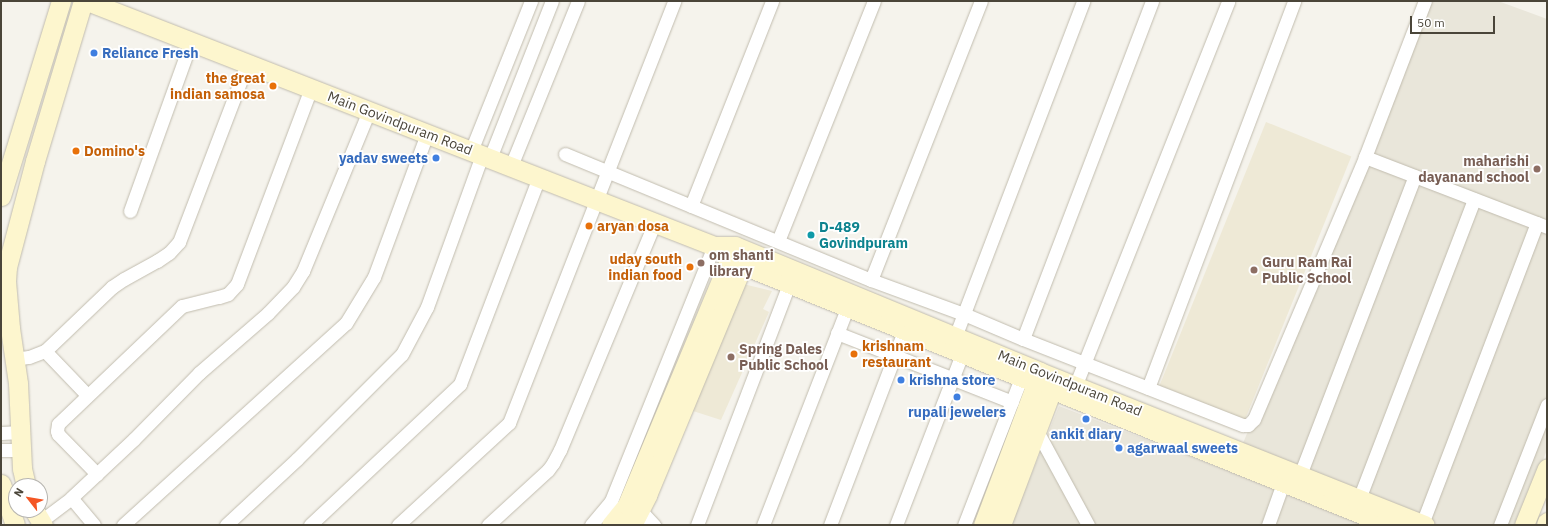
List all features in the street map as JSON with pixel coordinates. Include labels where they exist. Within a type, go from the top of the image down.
[{"type":"street","points":[[1,196],[60,1]]},
{"type":"street","points":[[24,478],[22,468],[14,359],[6,281],[7,267],[28,183],[83,1]]},
{"type":"street","name":"Main Govindpuram Road","points":[[87,1],[739,256],[955,337],[1041,381]]},
{"type":"street","points":[[226,525],[297,459],[402,354],[427,308],[481,155],[516,37],[531,1]]},
{"type":"street","points":[[481,155],[535,44],[552,1]]},
{"type":"street","points":[[511,166],[578,1]]},
{"type":"street","points":[[398,525],[509,423],[674,1]]},
{"type":"street","points":[[691,206],[772,1]]},
{"type":"street","points":[[778,242],[874,1]]},
{"type":"street","points":[[871,280],[982,1]]},
{"type":"street","points":[[955,337],[1083,1]]},
{"type":"street","points":[[1023,339],[1152,1]]},
{"type":"street","points":[[1073,392],[1228,1]]},
{"type":"street","points":[[1148,388],[1294,1]]},
{"type":"street","points":[[565,154],[871,280],[964,314],[1023,339],[1243,425],[1250,423],[1365,157],[1425,1]]},
{"type":"street","points":[[516,37],[535,44]]},
{"type":"street","points":[[130,211],[191,42]]},
{"type":"street","points":[[14,359],[28,357],[45,351],[112,287],[169,253],[179,242],[247,64]]},
{"type":"street","points":[[97,474],[57,431],[58,424],[182,306],[228,294],[236,284],[311,88]]},
{"type":"street","points":[[39,519],[71,498],[199,373],[268,313],[293,287],[304,271],[369,111]]},
{"type":"street","points":[[123,525],[346,323],[374,277],[427,134]]},
{"type":"street","points":[[1365,157],[1542,225],[1423,524]]},
{"type":"street","points":[[1300,475],[1415,176]]},
{"type":"street","points":[[310,525],[460,384],[538,177]]},
{"type":"street","points":[[1359,499],[1474,199]]},
{"type":"street","points":[[488,525],[548,470],[553,463],[560,450],[655,222]]},
{"type":"street","points":[[591,525],[611,501],[714,246]]},
{"type":"street","points":[[654,525],[636,518],[739,256]]},
{"type":"street","points":[[611,525],[627,505],[739,256]]},
{"type":"street","name":"Main Govindpuram Road","points":[[739,256],[789,284],[962,354],[1073,392],[1300,475],[1423,524]]},
{"type":"street","points":[[697,525],[789,284]]},
{"type":"street","points":[[763,525],[847,308]]},
{"type":"street","points":[[830,525],[904,331]]},
{"type":"street","points":[[837,333],[1012,402]]},
{"type":"street","points":[[45,351],[87,395]]},
{"type":"street","points":[[896,525],[954,379],[962,354]]},
{"type":"street","points":[[964,525],[1012,402],[1041,381]]},
{"type":"street","points":[[1001,525],[1037,431],[1041,381]]},
{"type":"street","points":[[983,525],[1041,381]]},
{"type":"street","name":"Main Govindpuram Road","points":[[1073,392],[1283,483],[1389,525]]},
{"type":"street","points":[[1500,525],[1547,405]]},
{"type":"street","points":[[1037,431],[1088,525]]},
{"type":"street","points":[[1,433],[20,441]]},
{"type":"street","points":[[1,450],[20,441]]},
{"type":"street","points":[[1524,525],[1547,468]]},
{"type":"street","points":[[1268,525],[1283,483]]},
{"type":"street","points":[[1,484],[15,525]]},
{"type":"street","points":[[71,498],[94,525]]},
{"type":"shaded area","points":[[1427,1],[1498,1],[1547,19],[1547,450],[1517,525],[1011,525],[1059,406],[1231,472]]},
{"type":"shaded area","name":"Guru Ram Rai Public School","points":[[1266,122],[1351,156],[1245,420],[1160,385]]},
{"type":"shaded area","name":"Spring Dales Public School","points":[[743,284],[772,291],[763,309],[769,312],[721,420],[693,411]]},
{"type":"place","name":"Reliance Fresh","points":[[94,53]]},
{"type":"place","name":"the great indian samosa","points":[[273,86]]},
{"type":"place","name":"Domino's","points":[[76,151]]},
{"type":"place","name":"yadav sweets","points":[[436,158]]},
{"type":"place","name":"maharishi dayanand school","points":[[1537,169]]},
{"type":"place","name":"aryan dosa","points":[[589,226]]},
{"type":"place","name":"D-489 Govindpuram","points":[[811,235]]},
{"type":"place","name":"om shanti library","points":[[701,263]]},
{"type":"place","name":"uday south indian food","points":[[690,267]]},
{"type":"place","name":"Guru Ram Rai Public School","points":[[1254,270]]},
{"type":"place","name":"krishnam restaurant","points":[[854,354]]},
{"type":"place","name":"Spring Dales Public School","points":[[731,357]]},
{"type":"place","name":"krishna store","points":[[901,380]]},
{"type":"place","name":"rupali jewelers","points":[[957,397]]},
{"type":"place","name":"ankit diary","points":[[1086,419]]},
{"type":"place","name":"agarwaal sweets","points":[[1119,448]]}]
